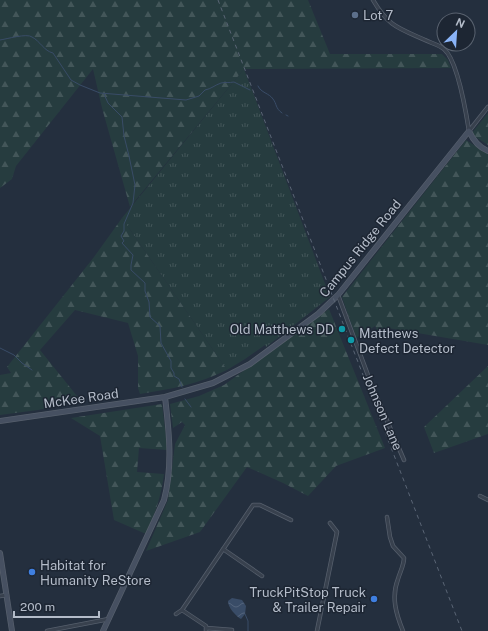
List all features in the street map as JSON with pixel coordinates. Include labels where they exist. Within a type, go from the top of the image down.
[{"type":"street","points":[[372,0],[388,22],[440,47],[449,55],[454,63],[471,137],[478,145],[488,151]]},
{"type":"street","name":"Campus Ridge Road","points":[[166,397],[213,383],[250,364],[318,314],[338,295],[488,107]]},
{"type":"street","name":"Johnson Lane","points":[[338,295],[374,391],[404,460]]},
{"type":"street","points":[[104,631],[166,495],[170,442],[166,397]]},
{"type":"street","name":"McKee Road","points":[[0,421],[166,397]]},
{"type":"street","points":[[480,496],[488,500]]},
{"type":"street","points":[[176,614],[182,610],[253,505],[260,505],[291,520]]},
{"type":"street","points":[[387,517],[393,546],[404,558],[404,563],[397,580],[394,598],[395,609],[403,631]]},
{"type":"street","points":[[317,631],[337,532],[330,523]]},
{"type":"street","points":[[223,549],[262,576]]},
{"type":"street","points":[[0,553],[12,631]]},
{"type":"street","points":[[0,596],[7,594]]},
{"type":"street","points":[[182,610],[206,629],[232,630]]},
{"type":"street","points":[[47,631],[109,619]]},
{"type":"green space","points":[[0,0],[308,0],[330,54],[442,54],[448,60],[451,68],[244,69],[130,207],[102,108],[93,69],[16,166],[12,179],[0,188]]},
{"type":"green space","points":[[244,69],[330,297],[266,347],[265,345],[227,370],[122,218]]},
{"type":"green space","points":[[488,113],[488,145],[471,134]]},
{"type":"green space","points":[[466,140],[488,154],[488,345],[388,328],[382,339],[375,326],[356,338],[342,297]]},
{"type":"green space","points":[[122,218],[227,370],[206,379],[185,385],[140,394],[138,388],[138,356],[128,323],[75,310],[40,350],[81,401],[38,410],[0,415],[0,375],[11,373],[7,367],[94,257]]},
{"type":"green space","points":[[329,309],[385,448],[336,466],[308,496],[247,467],[200,532],[146,551],[168,500],[175,444],[185,425],[182,422],[173,428],[170,404],[199,396],[224,385]]},
{"type":"green space","points":[[488,366],[488,434],[434,453],[424,427]]},
{"type":"green space","points":[[162,404],[167,450],[139,448],[137,472],[164,474],[157,505],[146,534],[114,520],[100,436],[71,418]]},
{"type":"water","points":[[232,598],[242,600],[246,606],[245,614],[241,619],[229,606],[228,601]]},
{"type":"waterway","points":[[0,40],[22,36],[32,37],[47,50],[53,53],[71,80],[100,93],[186,100],[199,96],[205,90],[223,83],[234,82],[250,90]]},
{"type":"waterway","points":[[258,86],[271,97],[282,113]]},
{"type":"waterway","points":[[104,94],[108,103],[122,117],[124,136],[135,185],[133,203],[124,224],[124,231],[121,236],[124,241],[122,243],[133,255],[131,270],[145,283],[150,317],[160,326],[161,343],[171,361],[171,368],[174,376],[179,379],[182,387]]},
{"type":"waterway","points":[[0,348],[14,355],[32,370]]},
{"type":"waterway","points":[[185,399],[191,407]]},
{"type":"waterway","points":[[245,614],[248,621],[248,631]]},
{"type":"railway","points":[[218,0],[462,631]]},
{"type":"place","name":"Lot 7","points":[[355,15]]},
{"type":"place","name":"Old Matthews DD","points":[[342,329]]},
{"type":"place","name":"Matthews Defect Detector","points":[[351,340]]},
{"type":"place","name":"Habitat for Humanity ReStore","points":[[32,572]]},
{"type":"place","name":"TruckPitStop Truck & Trailer Repair","points":[[374,599]]}]
